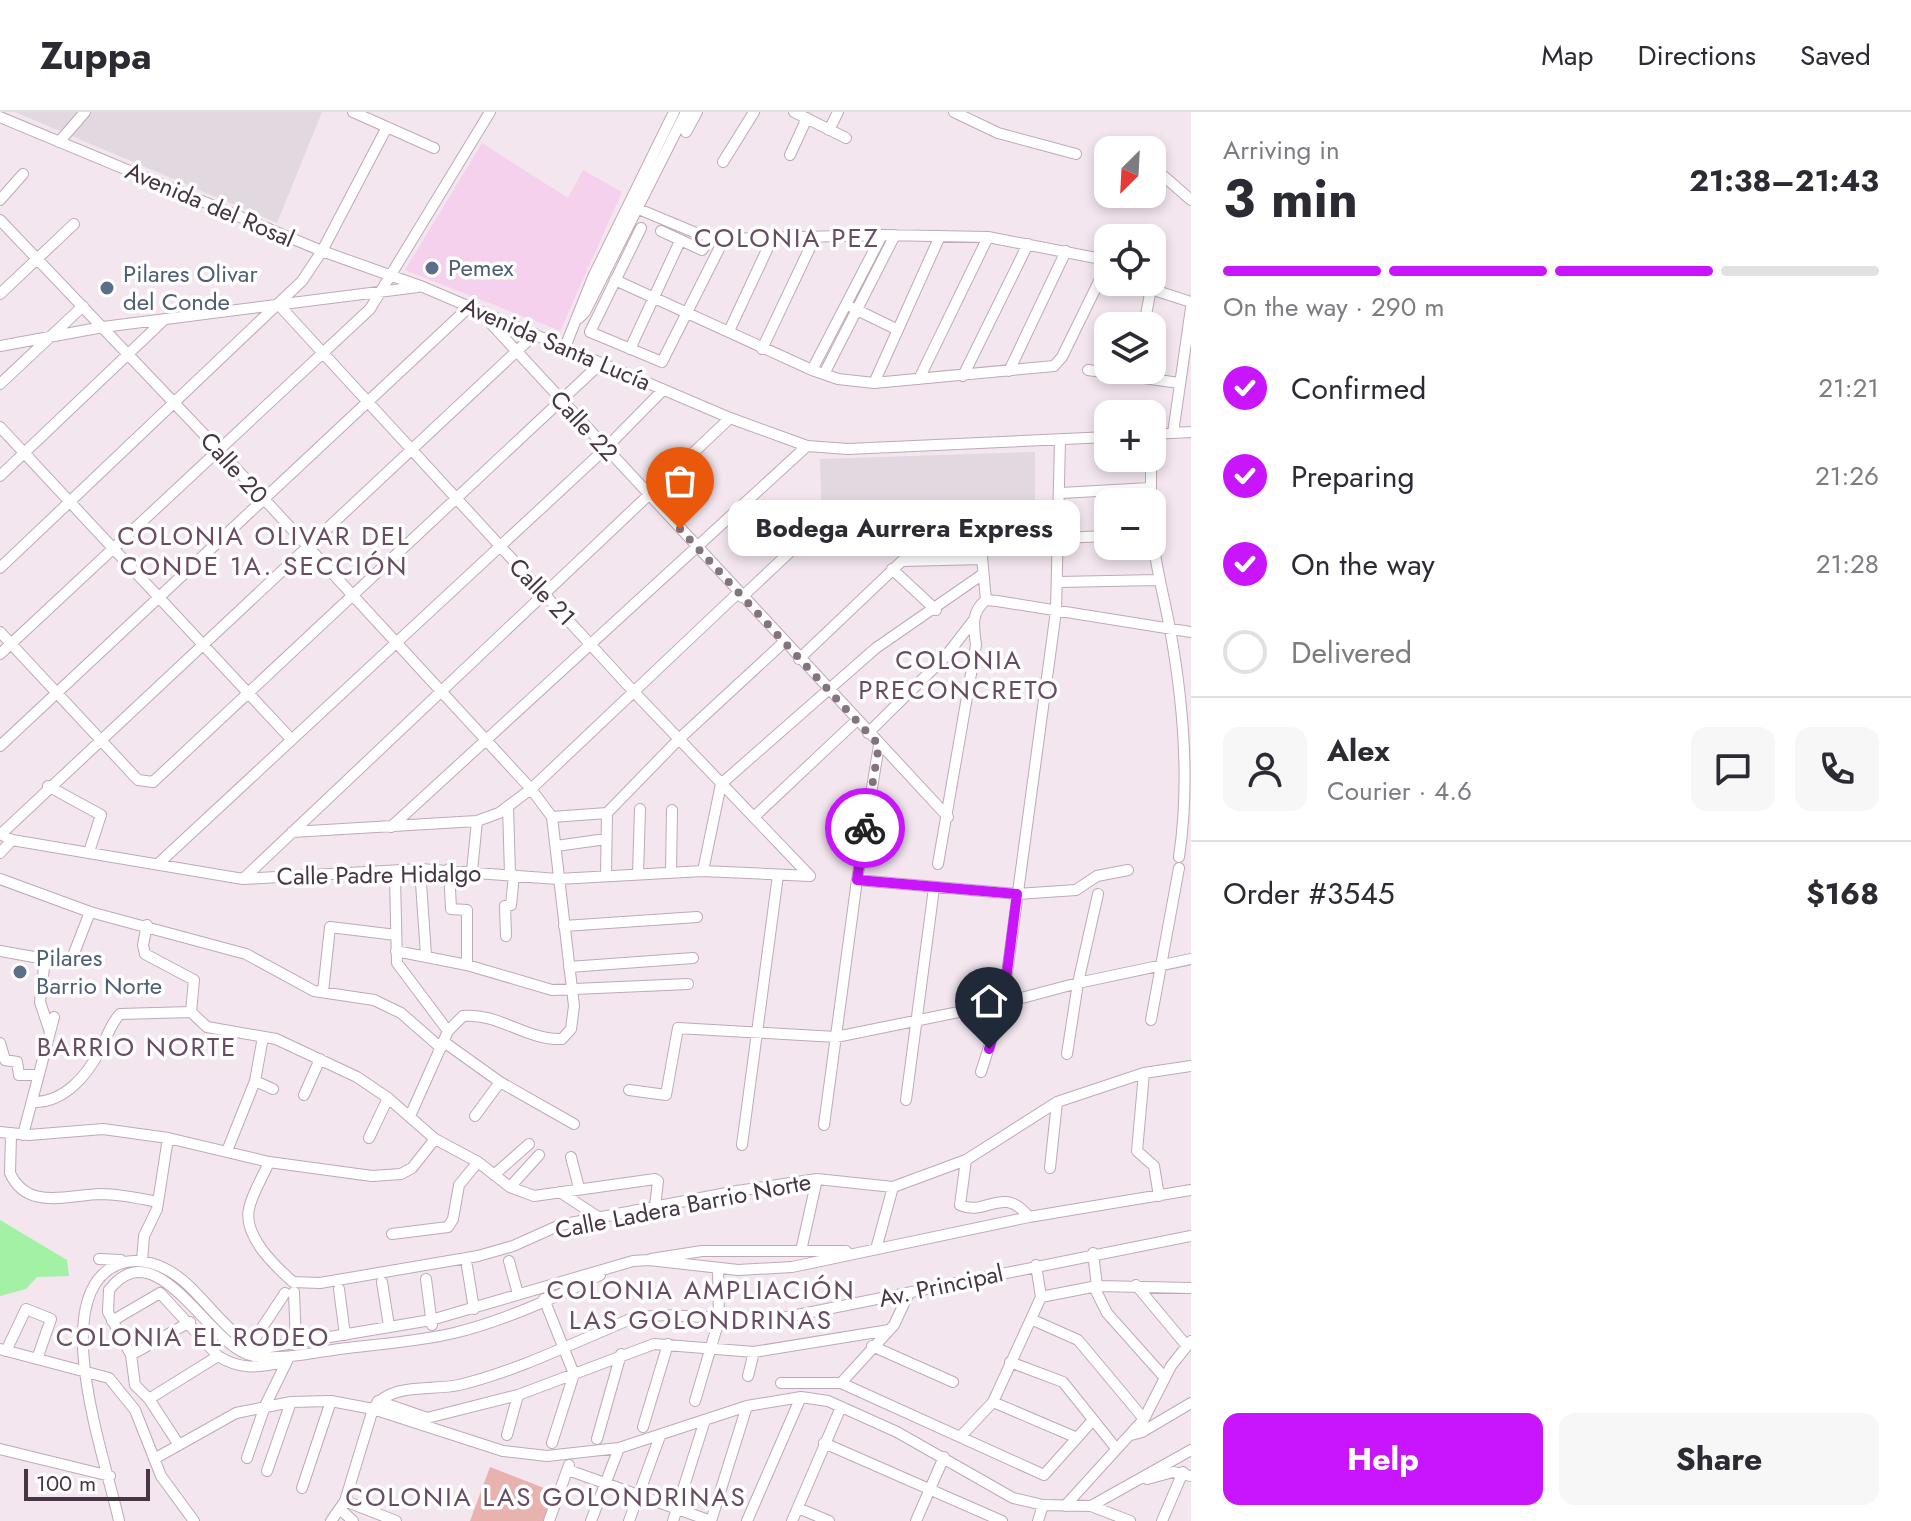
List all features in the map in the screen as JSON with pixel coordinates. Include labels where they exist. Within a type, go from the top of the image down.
[{"type":"street","points":[[59,142],[85,112]]},
{"type":"street","points":[[353,112],[434,148]]},
{"type":"street","points":[[0,654],[370,309],[490,112]]},
{"type":"street","points":[[634,208],[674,112]]},
{"type":"street","points":[[565,347],[593,277],[686,112]]},
{"type":"street","points":[[686,132],[697,112]]},
{"type":"street","points":[[723,162],[754,112]]},
{"type":"street","points":[[794,112],[846,138]]},
{"type":"street","points":[[829,130],[838,112]]},
{"type":"street","points":[[954,112],[998,133],[1076,154]]},
{"type":"street","name":"Avenida del Rosal","points":[[0,117],[322,251],[423,287]]},
{"type":"street","points":[[790,155],[807,118]]},
{"type":"street","points":[[0,568],[302,281],[322,251],[387,127]]},
{"type":"street","points":[[0,200],[23,174]]},
{"type":"street","points":[[1166,178],[1191,200]]},
{"type":"street","points":[[615,280],[812,370],[874,383],[1050,367],[1062,357],[1103,273],[1103,264],[1096,258],[988,237],[882,235],[724,239],[634,208]]},
{"type":"street","name":"Calle 20","points":[[0,220],[219,450],[531,789],[552,817]]},
{"type":"street","points":[[0,294],[74,224]]},
{"type":"street","points":[[641,228],[591,330],[660,362],[667,359],[724,239]]},
{"type":"street","points":[[661,231],[704,250],[711,237]]},
{"type":"street","points":[[824,374],[882,235]]},
{"type":"street","points":[[812,370],[895,235]]},
{"type":"street","points":[[874,383],[940,236]]},
{"type":"street","points":[[762,349],[815,237]]},
{"type":"street","points":[[919,379],[988,237]]},
{"type":"street","points":[[729,331],[772,239]]},
{"type":"street","points":[[630,349],[680,241]]},
{"type":"street","points":[[963,376],[1028,244]]},
{"type":"street","points":[[1009,371],[1066,251]]},
{"type":"street","points":[[0,346],[103,327],[423,287]]},
{"type":"street","name":"Avenida Santa Lucía","points":[[423,287],[482,315],[535,334],[730,418],[807,446],[848,449],[1094,438]]},
{"type":"street","points":[[1166,293],[1191,302]]},
{"type":"street","name":"Calle 21","points":[[278,304],[320,354],[634,692],[810,876]]},
{"type":"street","points":[[0,384],[83,306]]},
{"type":"street","points":[[851,307],[898,330]]},
{"type":"street","points":[[2,740],[57,693],[468,308]]},
{"type":"street","points":[[1173,433],[1191,308]]},
{"type":"street","name":"Calle 22","points":[[482,315],[948,817]]},
{"type":"street","points":[[0,476],[165,319]]},
{"type":"street","points":[[0,834],[535,334]]},
{"type":"street","points":[[0,632],[138,780],[153,782],[246,691],[352,597],[601,363]]},
{"type":"street","points":[[1088,370],[1179,383]]},
{"type":"street","points":[[159,863],[605,449],[663,390]]},
{"type":"street","points":[[243,879],[730,418]]},
{"type":"street","points":[[0,427],[291,739]]},
{"type":"street","points":[[1166,433],[1191,432]]},
{"type":"street","points":[[981,1072],[1003,1003],[1056,611],[1060,440]]},
{"type":"street","points":[[391,827],[807,446]]},
{"type":"street","points":[[1150,488],[1151,472]]},
{"type":"street","points":[[1061,493],[1094,491]]},
{"type":"street","points":[[868,733],[952,650],[986,600],[978,528],[983,523],[1059,518]]},
{"type":"street","points":[[292,832],[477,821],[508,806],[531,789],[809,534]]},
{"type":"street","points":[[1060,538],[1094,537]]},
{"type":"street","points":[[981,542],[1034,542]]},
{"type":"street","points":[[799,659],[892,569],[906,560],[982,559]]},
{"type":"street","points":[[1151,1020],[1179,862],[1184,811],[1186,723],[1155,560]]},
{"type":"street","points":[[892,569],[936,610]]},
{"type":"street","points":[[703,871],[721,784],[876,648],[936,610],[983,574]]},
{"type":"street","points":[[1059,582],[1158,580]]},
{"type":"street","points":[[986,600],[1191,632]]},
{"type":"street","points":[[938,864],[976,645],[973,621]]},
{"type":"street","points":[[410,1116],[444,1040],[463,1016],[473,1015],[549,1039],[562,1039],[573,1021],[573,989],[552,817],[607,813],[679,739],[784,642]]},
{"type":"street","points":[[755,816],[856,721]]},
{"type":"street","points":[[824,1125],[857,880],[879,745]]},
{"type":"street","points":[[48,786],[97,812],[101,819],[89,852]]},
{"type":"street","points":[[506,936],[505,906],[511,905],[512,874],[508,806]]},
{"type":"street","points":[[638,874],[640,809]]},
{"type":"street","points":[[671,872],[672,810]]},
{"type":"street","points":[[606,876],[607,813]]},
{"type":"street","points":[[472,871],[477,821]]},
{"type":"street","name":"Calle Padre Hidalgo","points":[[0,834],[12,840],[243,879],[420,869],[558,879],[703,871],[810,876]]},
{"type":"street","points":[[556,846],[606,839]]},
{"type":"street","points":[[0,853],[12,840]]},
{"type":"street","points":[[420,869],[426,955]]},
{"type":"street","points":[[449,869],[451,909],[467,910],[467,965]]},
{"type":"street","points":[[857,880],[1017,894],[1076,890],[1097,876],[1128,870]]},
{"type":"street","points":[[742,1145],[778,875]]},
{"type":"street","points":[[395,878],[396,951],[400,969],[444,1040]]},
{"type":"street","points":[[0,879],[90,912],[246,954],[304,987],[388,1005],[444,1040],[500,1082],[574,1124]]},
{"type":"street","points":[[906,1100],[934,888]]},
{"type":"street","points":[[1067,1054],[1078,983],[1098,894]]},
{"type":"street","points":[[0,951],[71,961],[90,912]]},
{"type":"street","points":[[564,926],[697,917]]},
{"type":"street","points":[[147,925],[143,945],[145,954],[194,980],[191,1012]]},
{"type":"street","points":[[323,992],[329,929],[396,935]]},
{"type":"street","points":[[396,951],[467,965],[540,989],[688,984]]},
{"type":"street","points":[[569,967],[693,958]]},
{"type":"street","points":[[45,959],[40,1002],[50,1032]]},
{"type":"street","points":[[629,1090],[661,1096],[667,1091],[678,1028],[836,1037],[1003,1003],[1191,959]]},
{"type":"street","points":[[33,1102],[55,1100],[81,1077],[94,1062],[120,1014],[191,1012],[207,1027],[263,1037],[320,1059],[388,1098],[435,1139],[478,1162],[510,1187],[528,1196],[658,1181],[655,1207]]},
{"type":"street","points":[[23,1135],[54,1017]]},
{"type":"street","points":[[227,1151],[255,1081],[263,1037]]},
{"type":"street","points":[[0,1043],[5,1060],[17,1062],[19,1075],[39,1075]]},
{"type":"street","points":[[304,1095],[320,1059]]},
{"type":"street","name":"Calle Ladera Barrio Norte","points":[[269,1162],[251,1201],[249,1223],[266,1254],[293,1282],[320,1283],[478,1256],[513,1246],[554,1227],[598,1217],[817,1179],[893,1187],[966,1160],[1057,1102],[1144,1073],[1191,1066]]},
{"type":"street","points":[[1144,1073],[1137,1151],[1154,1166],[1159,1196]]},
{"type":"street","points":[[255,1081],[273,1089]]},
{"type":"street","points":[[475,1116],[500,1082]]},
{"type":"street","points":[[369,1138],[388,1098]]},
{"type":"street","points":[[1050,1168],[1057,1102]]},
{"type":"street","points":[[157,1202],[99,1194],[48,1199],[26,1193],[10,1173],[6,1133],[23,1135],[103,1129],[168,1138],[269,1162],[388,1176],[412,1168],[435,1139]]},
{"type":"street","points":[[142,1261],[144,1236],[155,1216],[168,1138]]},
{"type":"street","points":[[494,1175],[529,1144]]},
{"type":"street","points":[[510,1187],[539,1155]]},
{"type":"street","points":[[571,1157],[579,1188]]},
{"type":"street","points":[[966,1160],[960,1205],[972,1208],[1003,1201],[1021,1207],[1029,1217]]},
{"type":"street","points":[[392,1234],[452,1224],[459,1185],[478,1162]]},
{"type":"street","points":[[801,1251],[817,1179]]},
{"type":"street","points":[[872,1250],[893,1187]]},
{"type":"street","points":[[649,1260],[718,1269],[792,1267],[1029,1217],[1191,1190]]},
{"type":"street","points":[[558,1191],[598,1217]]},
{"type":"street","name":"Av. Principal","points":[[375,1405],[394,1392],[460,1385],[647,1315],[772,1320],[1093,1253],[1191,1236]]},
{"type":"street","points":[[99,1259],[142,1261],[184,1281],[250,1346],[264,1348],[431,1320],[574,1276],[702,1251],[872,1250]]},
{"type":"street","points":[[1093,1253],[1096,1286],[1107,1313],[1165,1378]]},
{"type":"street","points":[[119,1521],[84,1372],[83,1315],[91,1287],[100,1274],[128,1260]]},
{"type":"street","points":[[509,1261],[518,1294]]},
{"type":"street","points":[[961,1436],[993,1402],[1033,1320],[1041,1297],[1036,1265]]},
{"type":"street","points":[[467,1266],[474,1309]]},
{"type":"street","points":[[112,1321],[156,1294],[164,1294],[218,1356],[240,1367],[252,1369],[288,1359],[434,1337],[477,1326],[613,1268]]},
{"type":"street","points":[[695,1401],[719,1320],[718,1269]]},
{"type":"street","points":[[135,1385],[131,1355],[112,1321],[106,1302],[109,1290],[126,1274],[142,1272],[168,1284],[245,1353],[288,1359]]},
{"type":"street","points":[[426,1279],[434,1337]]},
{"type":"street","points":[[382,1282],[389,1326]]},
{"type":"street","points":[[1065,1506],[1115,1447],[1131,1435],[1144,1419],[1188,1343],[1136,1285]]},
{"type":"street","points":[[1041,1297],[1096,1286],[1191,1288]]},
{"type":"street","points":[[339,1289],[345,1335]]},
{"type":"street","points":[[247,1458],[265,1406],[298,1342],[289,1293],[250,1346]]},
{"type":"street","points":[[841,1383],[900,1316],[909,1293]]},
{"type":"street","points":[[544,1299],[574,1374],[552,1443]]},
{"type":"street","points":[[37,1359],[52,1321],[24,1310],[3,1350],[135,1385],[149,1399],[179,1445]]},
{"type":"street","points":[[1033,1320],[1078,1340],[1144,1419]]},
{"type":"street","points":[[131,1355],[190,1322]]},
{"type":"street","points":[[154,1459],[236,1413],[265,1406],[331,1401],[375,1405],[427,1418],[518,1395],[621,1354],[668,1344],[754,1352],[889,1330]]},
{"type":"street","points":[[643,1427],[668,1344]]},
{"type":"street","points":[[872,1346],[953,1382]]},
{"type":"street","points":[[748,1376],[754,1352]]},
{"type":"street","points":[[597,1439],[621,1354]]},
{"type":"street","points":[[149,1399],[218,1356]]},
{"type":"street","points":[[1010,1362],[1063,1382],[1115,1447]]},
{"type":"street","points":[[109,1378],[135,1410],[171,1492],[194,1521]]},
{"type":"street","points":[[781,1383],[841,1383],[1044,1475],[1093,1420]]},
{"type":"street","points":[[507,1435],[518,1395]]},
{"type":"street","points":[[375,1405],[503,1451],[571,1456],[619,1448],[747,1406],[801,1397],[828,1401],[944,1457],[999,1492],[1043,1505],[1091,1506],[1130,1521]]},
{"type":"street","points":[[747,1521],[801,1397]]},
{"type":"street","points":[[302,1488],[331,1401]]},
{"type":"street","points":[[267,1471],[291,1402]]},
{"type":"street","points":[[993,1402],[1075,1437]]},
{"type":"street","points":[[1131,1435],[1142,1432],[1191,1403]]},
{"type":"street","points":[[331,1521],[343,1506],[375,1405]]},
{"type":"street","points":[[568,1470],[639,1496],[675,1516],[711,1521],[747,1406]]},
{"type":"street","points":[[792,1521],[841,1407]]},
{"type":"street","points":[[675,1516],[705,1420]]},
{"type":"street","points":[[629,1521],[660,1436]]},
{"type":"street","points":[[824,1443],[1002,1521]]},
{"type":"street","points":[[591,1521],[619,1448]]},
{"type":"street","points":[[0,1449],[110,1476]]},
{"type":"street","points":[[1091,1506],[1191,1450]]},
{"type":"street","points":[[549,1521],[571,1456]]},
{"type":"street","points":[[916,1521],[944,1457]]},
{"type":"street","points":[[1137,1481],[1187,1474]]},
{"type":"street","points":[[1162,1521],[1187,1474]]},
{"type":"street","points":[[1038,1521],[1043,1505]]},
{"type":"street","points":[[343,1506],[353,1521]]},
{"type":"street","points":[[343,1506],[396,1521]]},
{"type":"street","points":[[798,1508],[829,1521]]},
{"type":"shaded area","points":[[15,112],[322,112],[277,223]]},
{"type":"shaded area","points":[[482,143],[568,198],[583,170],[622,192],[560,331],[405,270]]},
{"type":"shaded area","points":[[1035,452],[1035,504],[968,505],[968,545],[822,527],[820,459]]},
{"type":"shaded area","points":[[0,1220],[67,1260],[69,1276],[37,1277],[26,1289],[0,1296]]},
{"type":"shaded area","points":[[490,1467],[554,1492],[543,1521],[470,1521]]},
{"type":"way so far","points":[[680,529],[879,745],[865,828]]},
{"type":"place","name":"Pemex","points":[[432,268]]},
{"type":"place","name":"Pilares Olivar del Conde","points":[[107,288]]},
{"type":"place","name":"Bodega Aurrera Express","points":[[680,529]]},
{"type":"place","name":"Pilares Barrio Norte","points":[[20,972]]},
{"type":"district","name":"COLONIA PEZ","points":[[787,238]]},
{"type":"district","name":"COLONIA OLIVAR DEL CONDE 1A. SECCIÓN","points":[[264,551]]},
{"type":"district","name":"COLONIA PRECONCRETO","points":[[959,675]]},
{"type":"district","name":"BARRIO NORTE","points":[[137,1047]]},
{"type":"district","name":"COLONIA AMPLIACIÓN LAS GOLONDRINAS","points":[[701,1305]]},
{"type":"district","name":"COLONIA EL RODEO","points":[[193,1337]]},
{"type":"district","name":"COLONIA LAS GOLONDRINAS","points":[[546,1497]]},
{"type":"route","points":[[865,828],[857,880],[1017,894],[1003,1003],[989,1049]]}]
